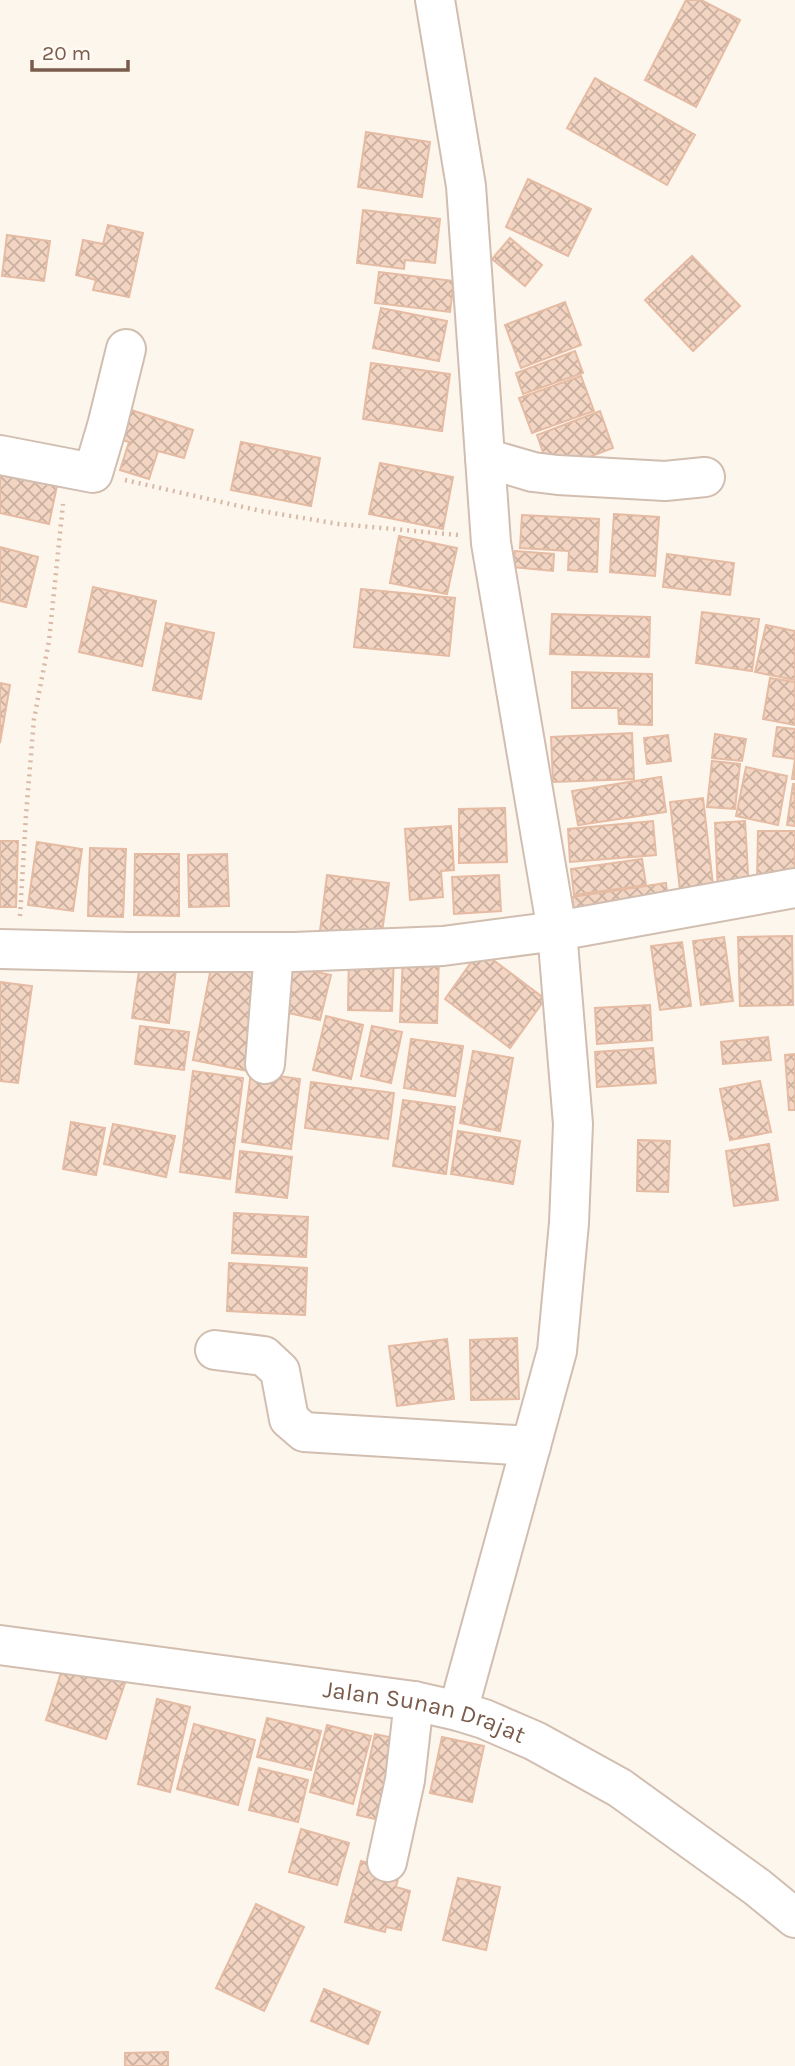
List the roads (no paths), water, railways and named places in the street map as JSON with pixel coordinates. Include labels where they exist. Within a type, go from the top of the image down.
[{"type":"street","points":[[435,0],[466,186],[491,538],[557,931],[573,1124],[569,1223],[557,1351],[458,1711]]},
{"type":"street","points":[[0,455],[80,470],[107,426],[126,349]]},
{"type":"street","points":[[485,458],[533,472],[558,475],[665,481],[705,477]]},
{"type":"street","points":[[9,949],[274,952],[443,946],[557,931],[795,888]]},
{"type":"street","points":[[265,1064],[274,952]]},
{"type":"street","points":[[215,1350],[264,1356],[280,1371],[289,1419],[304,1432],[531,1446]]},
{"type":"street","name":"Jalan Sunan Drajat","points":[[0,1645],[414,1701],[484,1719],[535,1741],[620,1788],[757,1887],[795,1918]]},
{"type":"street","points":[[387,1862],[405,1780],[414,1701]]}]
